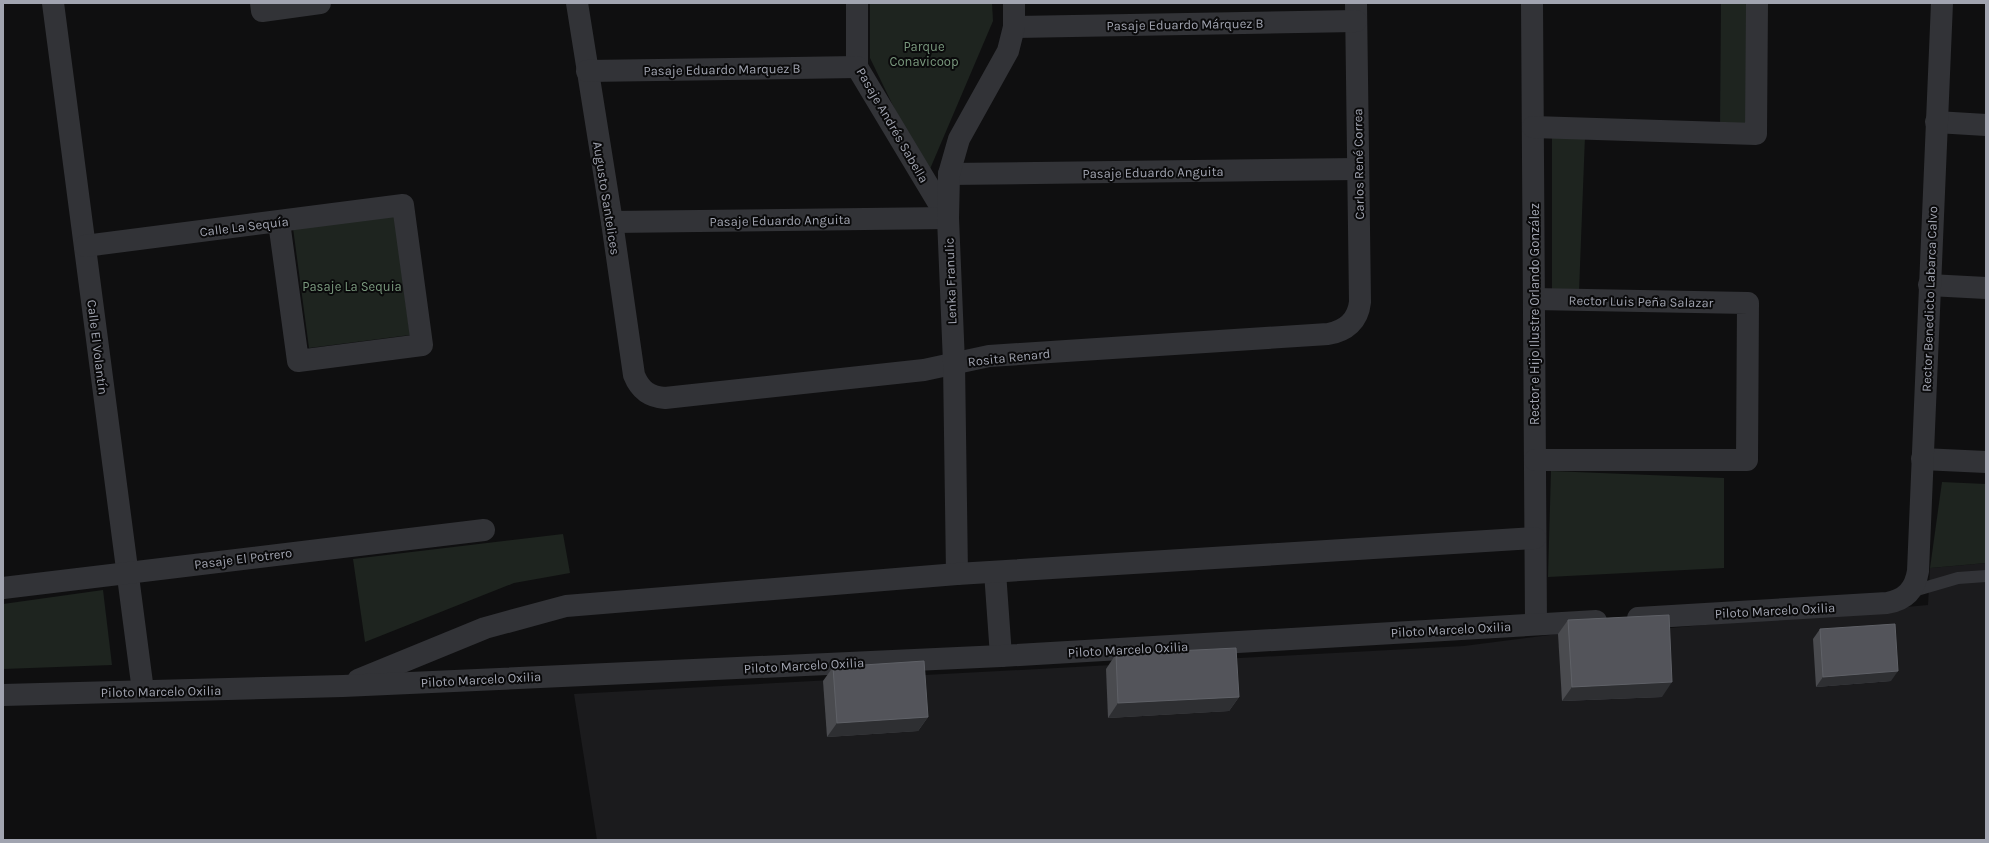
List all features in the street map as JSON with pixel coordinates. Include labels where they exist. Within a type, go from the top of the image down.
[{"type":"street","name":"Calle El Volantín","points":[[53,3],[143,691]]},
{"type":"street","points":[[261,3],[262,11],[320,3]]},
{"type":"street","name":"Augusto Santelices","points":[[577,3],[612,222],[632,366],[637,383],[643,390]]},
{"type":"street","name":"Pasaje Andrés Sabella","points":[[857,3],[857,67],[948,218]]},
{"type":"street","name":"Lenka Franulic","points":[[957,574],[954,363],[948,218],[949,174],[960,139],[1008,51],[1014,27],[1014,3]]},
{"type":"street","name":"Rector e Hijo Ilustre Orlando González","points":[[1532,3],[1536,624]]},
{"type":"street","points":[[1533,127],[1756,134],[1757,3]]},
{"type":"street","name":"Rector Benedicto Labarca Calvo","points":[[1910,592],[1914,586],[1918,571],[1942,3]]},
{"type":"street","name":"Pasaje Eduardo Márquez B","points":[[1014,27],[1356,12]]},
{"type":"street","name":"Carlos René Correa","points":[[1351,324],[1359,310],[1360,302],[1356,12]]},
{"type":"street","name":"Pasaje Eduardo Marquez B","points":[[587,71],[857,67]]},
{"type":"street","points":[[1936,122],[1986,125]]},
{"type":"street","name":"Pasaje Eduardo Anguita","points":[[949,174],[1358,169]]},
{"type":"street","name":"Calle La Sequía","points":[[85,246],[403,205],[422,345],[298,362],[279,222]]},
{"type":"street","name":"Pasaje Eduardo Anguita","points":[[612,222],[948,218]]},
{"type":"street","points":[[1929,285],[1986,288]]},
{"type":"street","name":"Rector Luis Peña Salazar","points":[[1534,299],[1748,303],[1747,460],[1535,460]]},
{"type":"street","name":"Rosita Renard","points":[[643,390],[650,395],[665,398],[924,370],[989,356],[1328,334],[1344,329],[1351,324]]},
{"type":"street","points":[[1922,459],[1986,462]]},
{"type":"street","name":"Pasaje El Potrero","points":[[3,588],[484,530]]},
{"type":"street","name":"Piloto Marcelo Oxilia","points":[[343,686],[485,628],[566,606],[957,574],[1535,538]]},
{"type":"street","points":[[995,572],[1001,656]]},
{"type":"street","name":"Piloto Marcelo Oxilia","points":[[3,695],[343,686],[1001,656],[1887,603],[1896,602],[1910,592]]},
{"type":"lane","points":[[1910,592],[1958,578],[1986,576]]},
{"type":"shaded area","points":[[1986,563],[1986,840],[597,840],[574,694],[1464,646],[1558,634],[1659,629],[1928,605],[1930,568]]},
{"type":"green space","name":"Parque Conavicoop","points":[[870,3],[992,3],[993,21],[927,176],[870,58]]},
{"type":"green space","points":[[1721,3],[1752,3],[1750,127],[1720,126]]},
{"type":"green space","points":[[1552,136],[1585,136],[1579,292],[1552,292]]},
{"type":"green space","name":"Pasaje La Sequia","points":[[394,214],[410,335],[309,348],[293,228]]},
{"type":"green space","points":[[1551,471],[1724,478],[1724,568],[1548,577]]},
{"type":"green space","points":[[1942,482],[1986,484],[1986,563],[1930,568]]},
{"type":"green space","points":[[563,534],[570,573],[514,583],[365,642],[353,559]]},
{"type":"green space","points":[[103,590],[112,665],[3,669],[3,604]]},
{"type":"building","points":[[1669,615],[1672,682],[1572,687],[1568,620]]},
{"type":"building","points":[[1895,624],[1898,671],[1823,677],[1820,629]]},
{"type":"building","points":[[1236,648],[1239,697],[1118,703],[1116,654]]},
{"type":"building","points":[[924,661],[928,717],[837,723],[833,667]]}]
